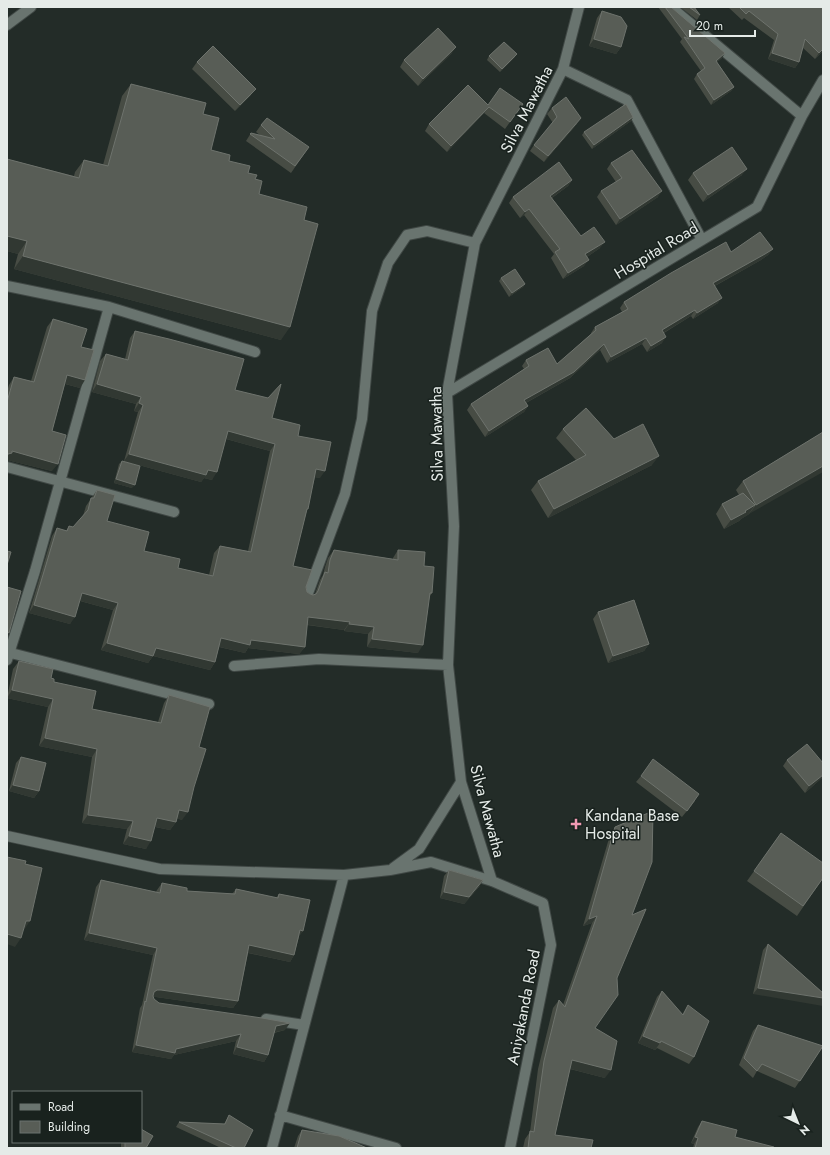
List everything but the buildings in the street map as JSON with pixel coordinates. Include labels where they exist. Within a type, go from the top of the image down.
[{"type":"street","points":[[7,25],[31,7]]},
{"type":"street","name":"Silva Mawatha","points":[[492,881],[461,782],[448,665],[454,526],[447,394],[475,243],[563,69],[579,7]]},
{"type":"street","points":[[671,7],[802,116]]},
{"type":"street","points":[[563,69],[627,100],[702,240]]},
{"type":"street","name":"Hospital Road","points":[[447,394],[757,207],[802,116],[823,80]]},
{"type":"street","points":[[308,596],[345,494],[362,419],[372,312],[388,264],[407,235],[427,231],[475,243]]},
{"type":"street","points":[[7,286],[109,308],[256,352]]},
{"type":"street","points":[[109,308],[35,571],[8,655],[209,704]]},
{"type":"street","points":[[7,467],[174,512]]},
{"type":"street","points":[[234,666],[319,659],[448,665]]},
{"type":"street","points":[[390,870],[419,849],[461,782]]},
{"type":"street","points":[[7,836],[160,869],[344,874],[390,870],[431,862],[492,881]]},
{"type":"street","points":[[272,1148],[344,874]]},
{"type":"street","name":"Aniyakanda Road","points":[[492,881],[543,903],[551,945],[510,1148]]},
{"type":"street","points":[[257,1018],[304,1025]]},
{"type":"street","points":[[280,1115],[396,1148]]},
{"type":"place","name":"Kandana Base Hospital","points":[[576,824]]}]
